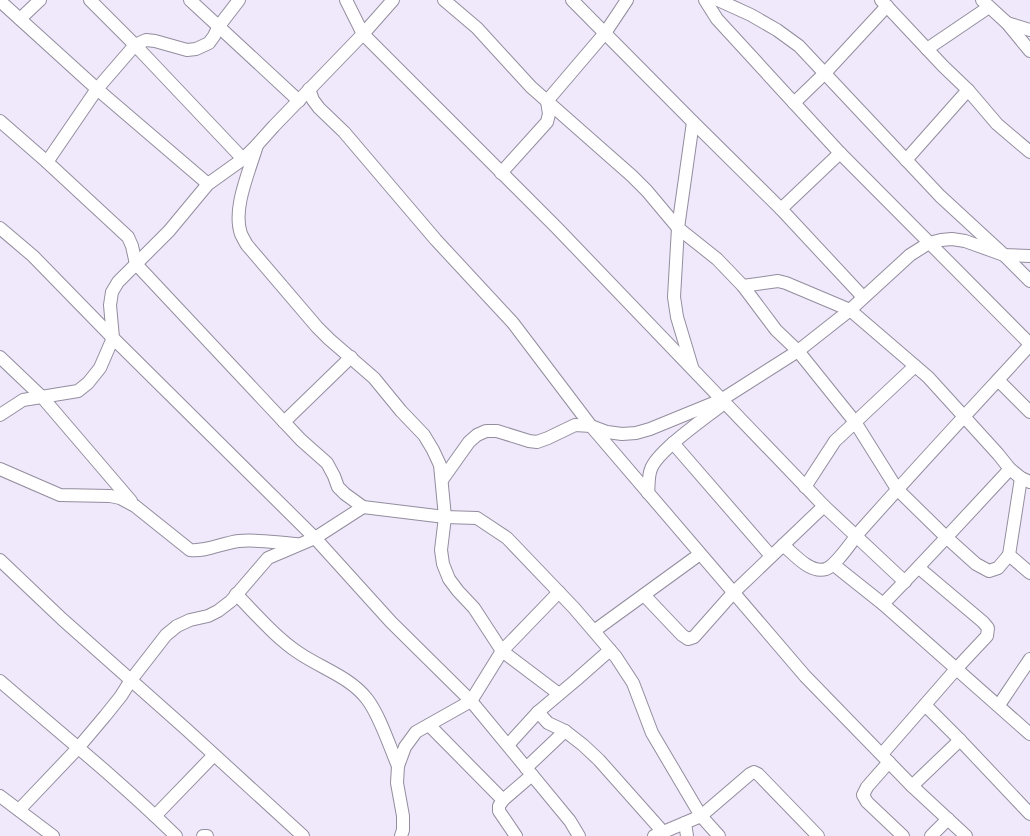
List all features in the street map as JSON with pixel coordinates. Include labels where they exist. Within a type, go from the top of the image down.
[{"type":"street","points":[[20,19],[40,0]]},
{"type":"street","points":[[90,0],[135,45],[243,159]]},
{"type":"street","points":[[190,0],[299,101]]},
{"type":"street","points":[[47,162],[97,89],[135,45],[146,40],[187,50],[196,49],[209,43],[219,26],[239,0]]},
{"type":"street","points":[[346,0],[363,34],[557,228],[805,487],[905,582]]},
{"type":"street","points":[[0,415],[23,400],[78,391],[88,383],[100,368],[113,338],[110,305],[112,292],[118,282],[169,231],[208,184],[243,159],[258,145],[285,113],[299,101],[363,34],[393,0]]},
{"type":"street","points":[[444,0],[477,28],[527,83],[632,176],[647,191],[678,228],[717,259],[743,286],[776,330],[798,351],[855,422],[897,489],[976,564],[989,571],[998,568],[1010,555],[1026,480],[1010,469],[939,389],[915,366],[850,310],[786,282],[778,281],[743,286]]},
{"type":"street","points":[[572,0],[781,209],[863,298]]},
{"type":"street","points":[[501,173],[547,122],[549,114],[547,101],[605,33],[627,0]]},
{"type":"street","points":[[705,0],[717,19],[840,153],[1030,344],[897,489],[856,536],[834,565],[826,569],[818,570],[811,568],[783,545]]},
{"type":"street","points":[[718,0],[751,15],[777,30],[799,46],[940,196],[1030,281]]},
{"type":"street","points":[[0,1],[97,89],[208,184]]},
{"type":"street","points":[[794,103],[825,73],[884,3],[968,90],[998,124],[1030,151]]},
{"type":"street","points":[[927,49],[986,3],[1007,23],[1030,51]]},
{"type":"street","points":[[1007,23],[1030,30]]},
{"type":"street","points":[[309,89],[313,100],[319,108],[344,132],[436,240],[513,323],[591,426],[805,676],[912,786],[966,836]]},
{"type":"street","points":[[906,160],[968,90]]},
{"type":"street","points":[[0,121],[128,237],[132,246],[136,264],[301,440],[327,463],[338,487],[345,494],[363,507],[445,517],[477,518],[484,521],[507,538],[559,592],[610,650],[633,683],[652,733],[701,816],[719,836]]},
{"type":"street","points":[[693,122],[678,228],[674,297],[677,317],[693,370]]},
{"type":"street","points":[[258,145],[239,206],[241,234],[247,245],[317,327],[374,378],[401,411],[424,435],[440,465],[445,517],[441,550],[443,564],[449,578],[458,591],[474,608],[502,651],[559,694]]},
{"type":"street","points":[[781,209],[840,153]]},
{"type":"street","points":[[0,228],[33,256],[113,338],[314,538],[391,622],[471,701],[570,821],[579,836]]},
{"type":"street","points":[[648,493],[650,470],[655,461],[673,444],[723,402],[798,351],[850,310],[910,255],[929,243],[952,238],[1004,255],[1030,256]]},
{"type":"street","points":[[0,357],[42,397],[135,506]]},
{"type":"street","points":[[284,422],[351,357]]},
{"type":"street","points":[[805,487],[835,441],[915,366]]},
{"type":"street","points":[[998,380],[1030,412]]},
{"type":"street","points":[[442,480],[469,442],[486,431],[497,431],[529,441],[538,442],[575,425],[591,426],[607,432],[622,434],[636,433],[723,402]]},
{"type":"street","points":[[673,444],[771,556]]},
{"type":"street","points":[[0,469],[60,495],[110,496],[120,498],[135,506],[190,550],[197,551],[236,541],[246,540],[300,544]]},
{"type":"street","points":[[883,604],[919,568],[1010,469]]},
{"type":"street","points":[[644,595],[682,636],[688,639],[694,637],[733,592],[824,506]]},
{"type":"street","points":[[19,810],[78,748],[117,701],[131,680],[166,635],[177,626],[190,620],[208,616],[218,611],[236,594],[268,558],[314,538],[363,507]]},
{"type":"street","points":[[594,631],[700,554]]},
{"type":"street","points":[[1010,555],[1030,573]]},
{"type":"street","points":[[0,560],[62,619],[303,836]]},
{"type":"street","points":[[834,565],[883,604],[1030,734]]},
{"type":"street","points":[[903,836],[867,802],[863,795],[885,758],[925,705],[987,636],[988,628],[984,622],[919,568]]},
{"type":"street","points":[[401,836],[403,830],[403,816],[397,783],[398,766],[405,746],[416,732],[471,701],[502,651],[559,592]]},
{"type":"street","points":[[236,594],[285,643],[354,686],[366,698],[374,710],[398,766]]},
{"type":"street","points":[[508,745],[538,712],[610,650]]},
{"type":"street","points":[[999,705],[1030,659]]},
{"type":"street","points":[[0,681],[78,748],[176,836]]},
{"type":"street","points":[[925,705],[1030,814]]},
{"type":"street","points":[[538,712],[548,723],[565,731],[599,760],[658,834],[701,816],[754,772],[758,774],[818,836]]},
{"type":"street","points":[[429,725],[503,800]]},
{"type":"street","points":[[516,836],[499,811],[499,806],[565,731]]},
{"type":"street","points":[[912,786],[960,740]]},
{"type":"street","points":[[155,816],[214,755]]},
{"type":"street","points":[[0,796],[53,836]]},
{"type":"street","points":[[931,836],[948,819]]},
{"type":"street","points":[[685,822],[687,836]]}]
